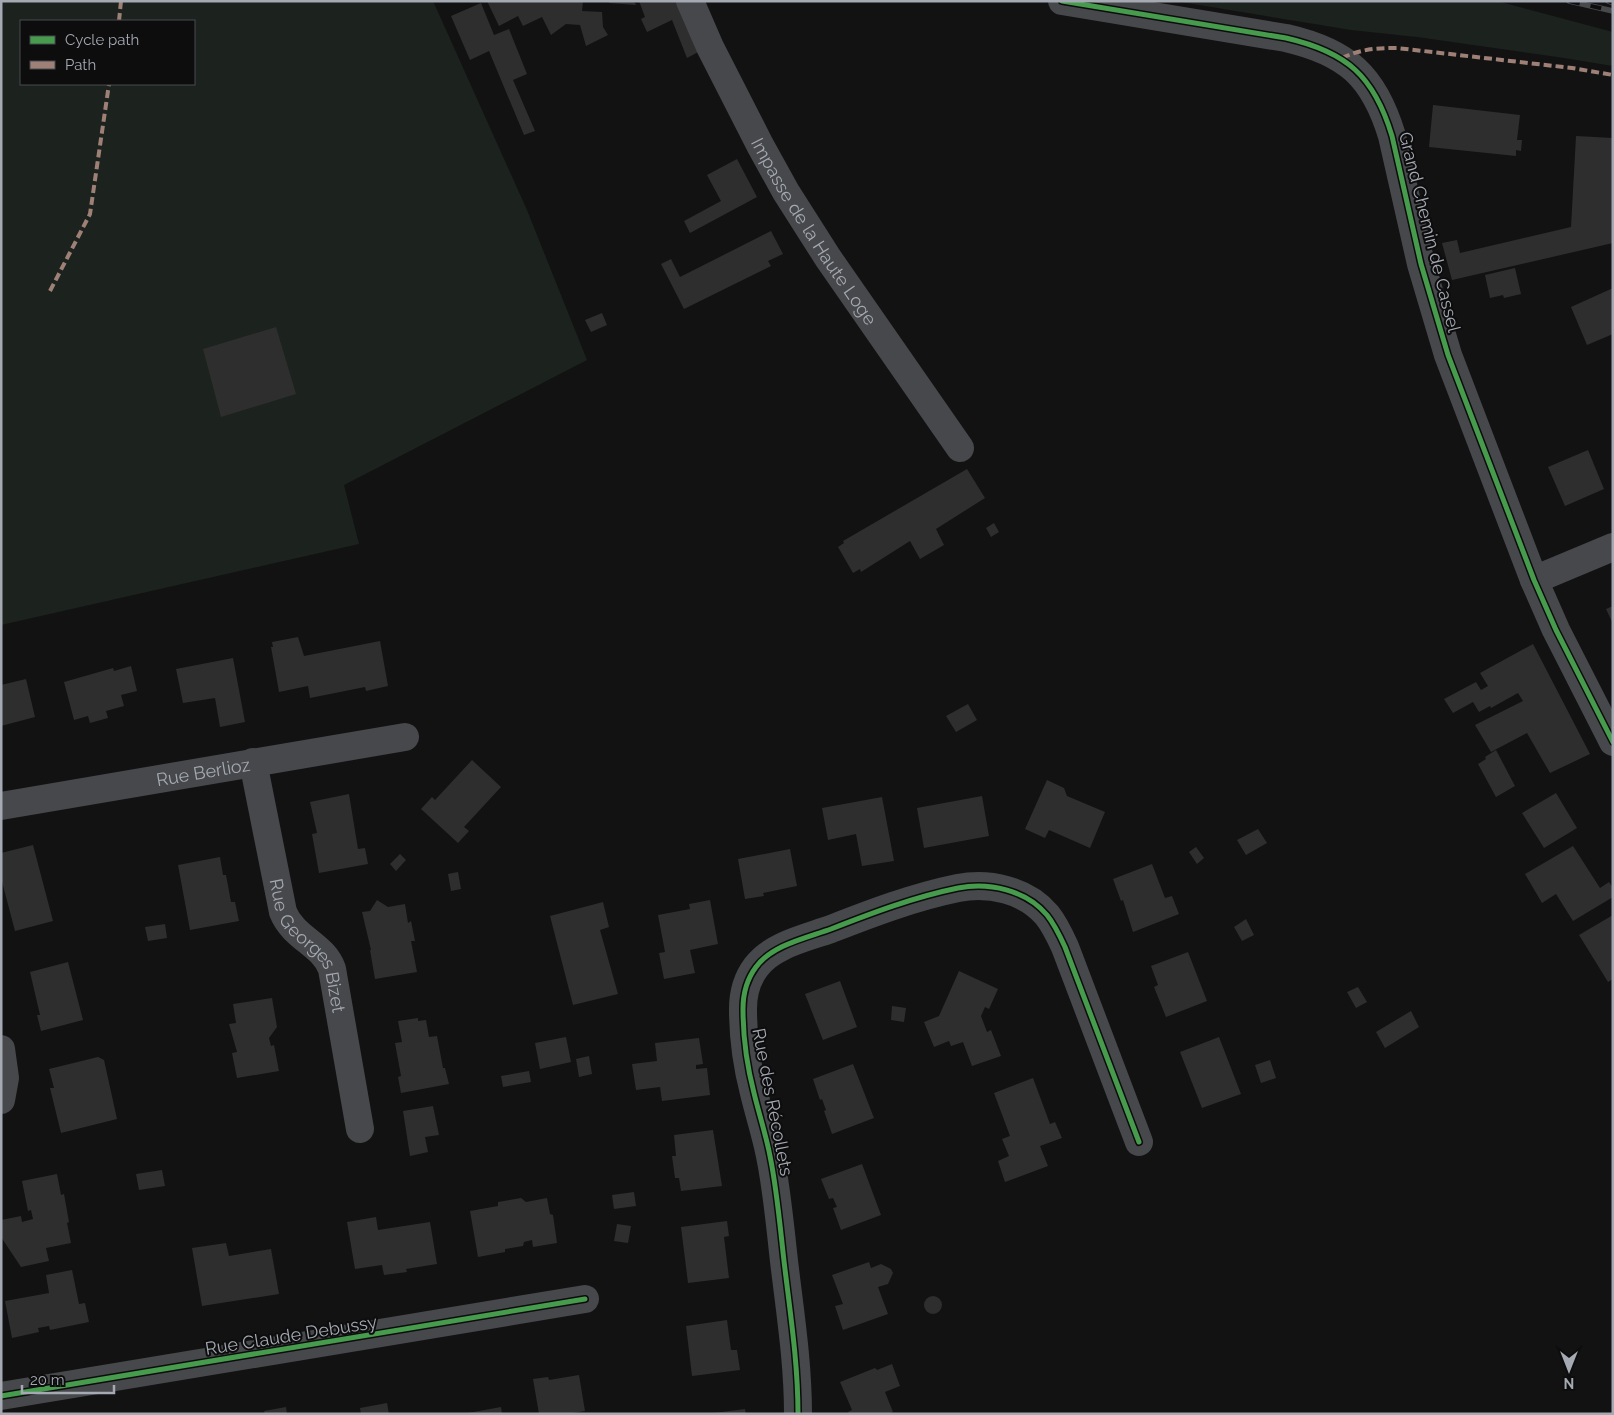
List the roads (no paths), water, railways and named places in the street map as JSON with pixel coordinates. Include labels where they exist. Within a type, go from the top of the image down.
[{"type":"street","name":"Impasse de la Haute Loge","points":[[690,1],[733,92],[786,192],[828,258],[960,448]]},
{"type":"street","name":"Grand Chemin de Cassel","points":[[1062,1],[1306,42],[1342,58],[1359,72],[1370,85],[1384,111],[1392,136],[1421,264],[1448,355],[1534,580],[1559,637],[1613,742]]},
{"type":"street","points":[[1534,580],[1613,547]]},
{"type":"street","name":"Rue Berlioz","points":[[1,806],[405,737]]},
{"type":"street","name":"Rue Georges Bizet","points":[[254,762],[283,912],[293,930],[324,954],[329,960],[332,969],[360,1129]]},
{"type":"street","name":"Rue des Récollets","points":[[798,1414],[797,1359],[773,1169],[750,1076],[744,1024],[744,993],[748,979],[756,966],[767,956],[791,944],[875,912],[957,888],[992,887],[1024,897],[1047,915],[1065,947],[1139,1142]]},
{"type":"street","points":[[1,1049],[6,1078],[1,1100]]},
{"type":"street","name":"Rue Claude Debussy","points":[[1,1396],[585,1300]]},
{"type":"railway","points":[[1569,1],[1613,11]]},
{"type":"railway","points":[[1608,1],[1613,3]]}]
